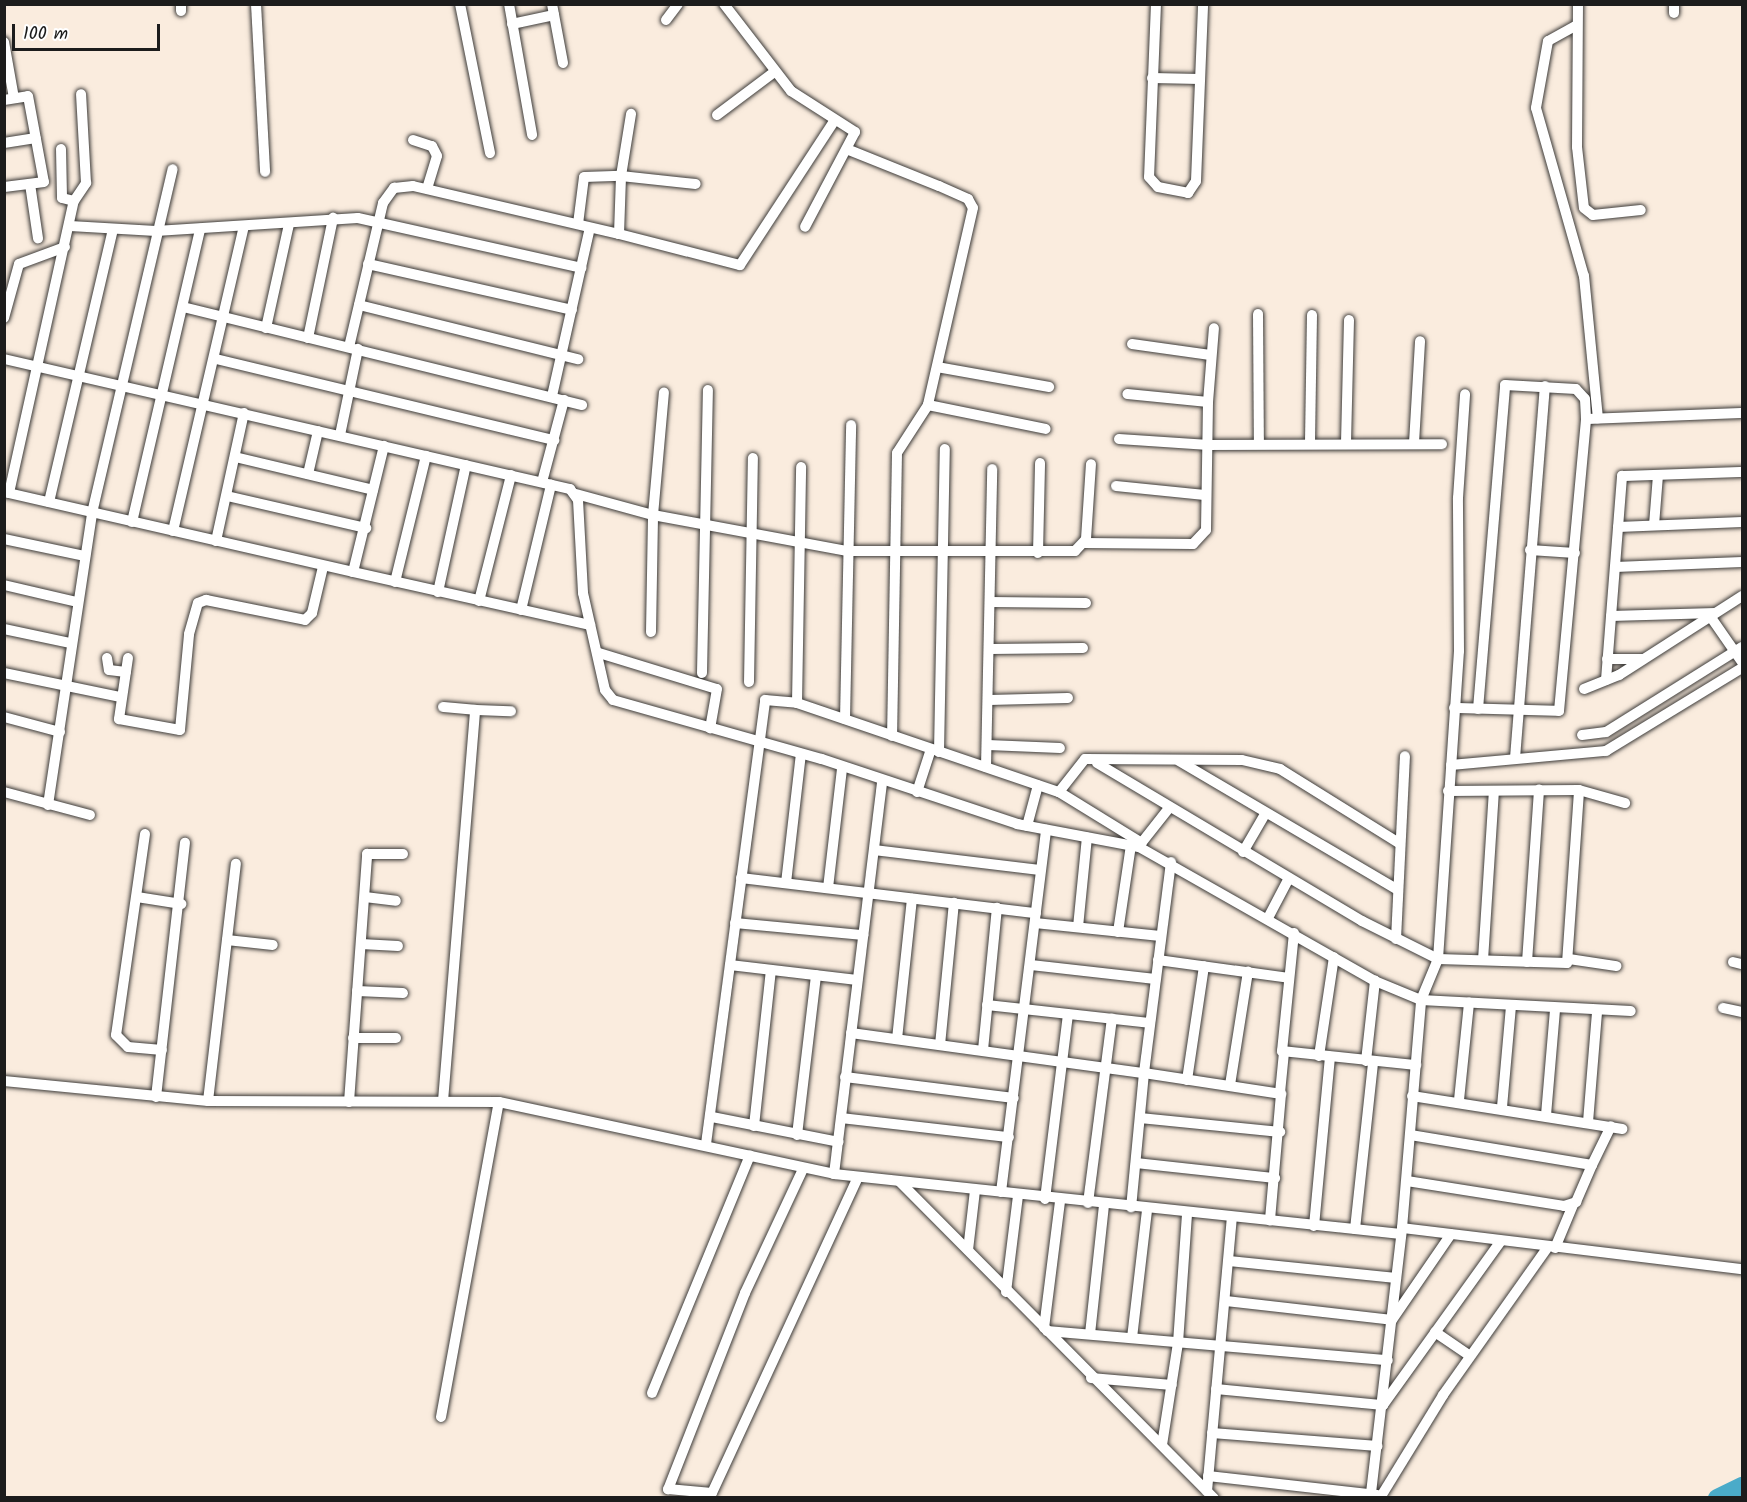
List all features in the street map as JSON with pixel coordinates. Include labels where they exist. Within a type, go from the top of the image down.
[{"type":"street","points":[[256,4],[265,172]]},
{"type":"street","points":[[460,4],[490,153]]},
{"type":"street","points":[[508,4],[532,135]]},
{"type":"street","points":[[666,20],[678,4]]},
{"type":"street","points":[[724,4],[773,73],[834,120],[855,132],[849,150],[805,227]]},
{"type":"street","points":[[1156,4],[1150,182],[1188,193],[1196,181],[1203,4]]},
{"type":"street","points":[[1578,4],[1577,147],[1586,211],[1602,215],[1641,210]]},
{"type":"street","points":[[512,24],[553,10],[563,63]]},
{"type":"street","points":[[1454,708],[1554,714],[1560,709],[1575,553],[1592,418],[1584,276],[1536,108],[1548,41],[1577,25]]},
{"type":"street","points":[[4,42],[9,99],[28,96],[44,182],[4,187]]},
{"type":"street","points":[[717,115],[773,73]]},
{"type":"street","points":[[1152,78],[1200,79]]},
{"type":"street","points":[[81,94],[86,183],[74,201],[7,493],[323,567],[590,625]]},
{"type":"street","points":[[619,234],[621,176],[631,114]]},
{"type":"street","points":[[340,435],[350,392],[359,305],[379,220],[392,189],[427,189],[740,265],[834,120]]},
{"type":"street","points":[[4,143],[36,138]]},
{"type":"street","points":[[413,140],[432,146],[437,156],[427,189]]},
{"type":"street","points":[[61,149],[62,196],[74,201]]},
{"type":"street","points":[[849,150],[971,204],[928,405],[897,453],[892,736]]},
{"type":"street","points":[[48,805],[60,732],[70,643],[92,513],[119,385],[172,169]]},
{"type":"street","points":[[578,224],[584,177],[621,176],[696,184]]},
{"type":"street","points":[[30,184],[38,238]]},
{"type":"street","points":[[70,226],[113,231],[156,231],[289,224],[333,218],[379,220],[581,268]]},
{"type":"street","points":[[308,338],[333,218]]},
{"type":"street","points":[[266,328],[289,224]]},
{"type":"street","points":[[172,531],[202,402],[216,359],[244,226]]},
{"type":"street","points":[[552,396],[590,228]]},
{"type":"street","points":[[132,522],[200,229]]},
{"type":"street","points":[[49,502],[113,231]]},
{"type":"street","points":[[4,318],[19,264],[65,247]]},
{"type":"street","points":[[368,264],[572,310]]},
{"type":"street","points":[[359,305],[578,359]]},
{"type":"street","points":[[183,307],[582,405]]},
{"type":"street","points":[[1258,314],[1259,442]]},
{"type":"street","points":[[1310,442],[1312,315]]},
{"type":"street","points":[[1346,442],[1349,320]]},
{"type":"street","points":[[4,359],[202,402],[547,483],[576,494],[648,513],[752,535],[848,551],[1038,553],[1075,551],[1085,543],[1193,544],[1206,530],[1208,402],[1210,355],[1214,328]]},
{"type":"street","points":[[1414,443],[1420,341]]},
{"type":"street","points":[[1132,344],[1210,355]]},
{"type":"street","points":[[216,359],[554,440]]},
{"type":"street","points":[[937,367],[1048,387]]},
{"type":"street","points":[[1478,708],[1505,385],[1545,386],[1580,391],[1592,418]]},
{"type":"street","points":[[1515,758],[1545,386]]},
{"type":"street","points":[[702,673],[708,390]]},
{"type":"street","points":[[651,632],[648,513],[664,392]]},
{"type":"street","points":[[1127,394],[1208,402]]},
{"type":"street","points":[[1378,1495],[1377,1446],[1407,1181],[1421,1000],[1438,959],[1454,708],[1465,394]]},
{"type":"street","points":[[521,610],[564,400]]},
{"type":"street","points":[[928,405],[1046,429]]},
{"type":"street","points":[[216,541],[244,413]]},
{"type":"street","points":[[1592,418],[1743,413]]},
{"type":"street","points":[[845,719],[851,425]]},
{"type":"street","points":[[308,474],[318,431]]},
{"type":"street","points":[[1119,439],[1209,446],[1259,442],[1442,444]]},
{"type":"street","points":[[353,572],[366,528],[384,446]]},
{"type":"street","points":[[917,792],[935,751],[944,552],[945,449]]},
{"type":"street","points":[[395,582],[426,456]]},
{"type":"street","points":[[235,457],[374,490]]},
{"type":"street","points":[[749,682],[753,458]]},
{"type":"street","points":[[1038,553],[1040,463]]},
{"type":"street","points":[[1085,543],[1091,464]]},
{"type":"street","points":[[438,592],[466,465]]},
{"type":"street","points":[[797,703],[801,467]]},
{"type":"street","points":[[986,767],[990,700],[992,469]]},
{"type":"street","points":[[1606,680],[1622,476],[1743,472]]},
{"type":"street","points":[[479,601],[511,475]]},
{"type":"street","points":[[1654,525],[1658,475]]},
{"type":"street","points":[[1116,486],[1205,495]]},
{"type":"street","points":[[576,494],[579,567],[605,690],[613,700],[758,744],[801,754],[882,782],[1027,826],[1137,845]]},
{"type":"street","points":[[227,496],[366,528]]},
{"type":"street","points":[[1618,527],[1743,522]]},
{"type":"street","points":[[4,539],[85,555]]},
{"type":"street","points":[[1530,550],[1575,553]]},
{"type":"street","points":[[1615,567],[1743,562]]},
{"type":"street","points":[[128,658],[117,712],[123,723],[180,730],[186,713],[189,634],[198,603],[206,600],[305,620],[312,613],[323,567]]},
{"type":"street","points":[[4,585],[77,602]]},
{"type":"street","points":[[1584,689],[1606,680],[1643,659],[1743,596]]},
{"type":"street","points":[[990,602],[1086,603]]},
{"type":"street","points":[[1611,616],[1713,614]]},
{"type":"street","points":[[1713,614],[1739,649],[1743,662]]},
{"type":"street","points":[[4,629],[70,643]]},
{"type":"street","points":[[990,650],[1083,648]]},
{"type":"street","points":[[1582,735],[1606,732],[1739,649]]},
{"type":"street","points":[[598,653],[717,688],[710,728]]},
{"type":"street","points":[[107,658],[109,670],[126,672]]},
{"type":"street","points":[[1607,659],[1643,659]]},
{"type":"street","points":[[1451,765],[1605,752],[1743,668]]},
{"type":"street","points":[[4,673],[120,697]]},
{"type":"street","points":[[706,1144],[763,702],[775,697],[1059,792],[1137,845],[1171,862],[1374,981],[1421,1000],[1555,1010],[1631,1011]]},
{"type":"street","points":[[990,700],[1068,698]]},
{"type":"street","points":[[443,707],[511,711]]},
{"type":"street","points":[[443,1101],[475,710]]},
{"type":"street","points":[[4,717],[60,732]]},
{"type":"street","points":[[988,745],[1060,748]]},
{"type":"street","points":[[786,883],[801,754]]},
{"type":"street","points":[[1396,939],[1399,843],[1406,756]]},
{"type":"street","points":[[1178,760],[1265,814],[1398,890]]},
{"type":"street","points":[[1059,792],[1081,761],[1097,763],[1242,760],[1280,769],[1399,843]]},
{"type":"street","points":[[1097,763],[1243,852],[1396,939],[1438,959],[1563,964],[1569,959],[1579,790]]},
{"type":"street","points":[[828,888],[842,768]]},
{"type":"street","points":[[834,1174],[882,782]]},
{"type":"street","points":[[1027,826],[1038,785]]},
{"type":"street","points":[[1527,962],[1539,789]]},
{"type":"street","points":[[1448,790],[1579,790],[1625,803]]},
{"type":"street","points":[[1483,960],[1494,790]]},
{"type":"street","points":[[4,792],[90,815]]},
{"type":"street","points":[[1118,932],[1137,845],[1169,808]]},
{"type":"street","points":[[1243,852],[1265,814]]},
{"type":"street","points":[[1001,1192],[1021,1055],[1046,830]]},
{"type":"street","points":[[145,834],[117,1038],[128,1047],[162,1050]]},
{"type":"street","points":[[1078,927],[1087,837]]},
{"type":"street","points":[[156,1097],[181,904],[185,843]]},
{"type":"street","points":[[874,850],[1040,870]]},
{"type":"street","points":[[349,1102],[367,854],[402,854]]},
{"type":"street","points":[[1131,1207],[1143,1073],[1171,862]]},
{"type":"street","points":[[208,1101],[236,864]]},
{"type":"street","points":[[741,878],[997,908],[1078,927],[1160,936]]},
{"type":"street","points":[[1268,918],[1289,878]]},
{"type":"street","points":[[137,897],[181,904]]},
{"type":"street","points":[[365,897],[396,901]]},
{"type":"street","points":[[897,1039],[912,899]]},
{"type":"street","points":[[940,1045],[954,903]]},
{"type":"street","points":[[982,1050],[997,908]]},
{"type":"street","points":[[735,922],[863,936]]},
{"type":"street","points":[[1270,1221],[1280,1132],[1280,1093],[1284,1052],[1280,1045],[1294,933]]},
{"type":"street","points":[[227,940],[273,945]]},
{"type":"street","points":[[361,944],[398,946]]},
{"type":"street","points":[[1319,1056],[1334,957]]},
{"type":"street","points":[[1569,959],[1616,966]]},
{"type":"street","points":[[1158,960],[1289,978]]},
{"type":"street","points":[[730,965],[857,980]]},
{"type":"street","points":[[1030,966],[1155,979]]},
{"type":"street","points":[[1187,1080],[1204,966]]},
{"type":"street","points":[[754,1126],[771,970]]},
{"type":"street","points":[[1230,1085],[1248,971]]},
{"type":"street","points":[[797,1135],[816,975]]},
{"type":"street","points":[[1354,1229],[1374,981]]},
{"type":"street","points":[[357,991],[403,993]]},
{"type":"street","points":[[1459,1100],[1469,1003]]},
{"type":"street","points":[[987,1005],[1149,1023]]},
{"type":"street","points":[[1502,1107],[1511,1007]]},
{"type":"street","points":[[1723,1008],[1743,1012]]},
{"type":"street","points":[[1546,1115],[1555,1010]]},
{"type":"street","points":[[1588,1122],[1597,1012]]},
{"type":"street","points":[[1045,1198],[1068,1014]]},
{"type":"street","points":[[1088,1203],[1112,1019]]},
{"type":"street","points":[[851,1033],[1280,1093]]},
{"type":"street","points":[[353,1038],[396,1038]]},
{"type":"street","points":[[1284,1052],[1416,1065]]},
{"type":"street","points":[[1314,1226],[1330,1058]]},
{"type":"street","points":[[845,1077],[1014,1098]]},
{"type":"street","points":[[4,1081],[208,1101],[499,1102],[706,1144],[834,1174],[1104,1206],[1314,1226],[1451,1234],[1551,1248],[1743,1269]]},
{"type":"street","points":[[1378,1495],[1470,1356],[1551,1248],[1592,1165],[1617,1128],[1459,1100],[1412,1096]]},
{"type":"street","points":[[441,1418],[499,1102]]},
{"type":"street","points":[[711,1117],[839,1142]]},
{"type":"street","points":[[841,1118],[1009,1137]]},
{"type":"street","points":[[1140,1119],[1280,1132]]},
{"type":"street","points":[[1410,1135],[1592,1165]]},
{"type":"street","points":[[652,1393],[750,1155]]},
{"type":"street","points":[[1136,1163],[1275,1178]]},
{"type":"street","points":[[803,1168],[745,1293],[668,1489],[712,1493],[858,1177]]},
{"type":"street","points":[[899,1181],[1006,1292],[1046,1329],[1091,1378],[1210,1494]]},
{"type":"street","points":[[1407,1181],[1573,1205]]},
{"type":"street","points":[[968,1250],[975,1190]]},
{"type":"street","points":[[1006,1292],[1018,1196]]},
{"type":"street","points":[[1046,1329],[1060,1201]]},
{"type":"street","points":[[1090,1334],[1104,1206]]},
{"type":"street","points":[[1132,1338],[1147,1210]]},
{"type":"street","points":[[1162,1446],[1178,1343],[1187,1214]]},
{"type":"street","points":[[1210,1494],[1208,1476],[1232,1218]]},
{"type":"street","points":[[1392,1320],[1451,1234]]},
{"type":"street","points":[[1383,1405],[1501,1241]]},
{"type":"street","points":[[1229,1261],[1396,1278]]},
{"type":"street","points":[[1226,1301],[1392,1320]]},
{"type":"street","points":[[1046,1329],[1178,1343],[1388,1360]]},
{"type":"street","points":[[1435,1332],[1470,1356]]},
{"type":"street","points":[[1091,1378],[1172,1385]]},
{"type":"street","points":[[1216,1389],[1383,1405]]},
{"type":"street","points":[[1212,1433],[1377,1446]]},
{"type":"street","points":[[1208,1476],[1378,1495]]},
{"type":"waterway","points":[[1717,1498],[1742,1486]]}]
